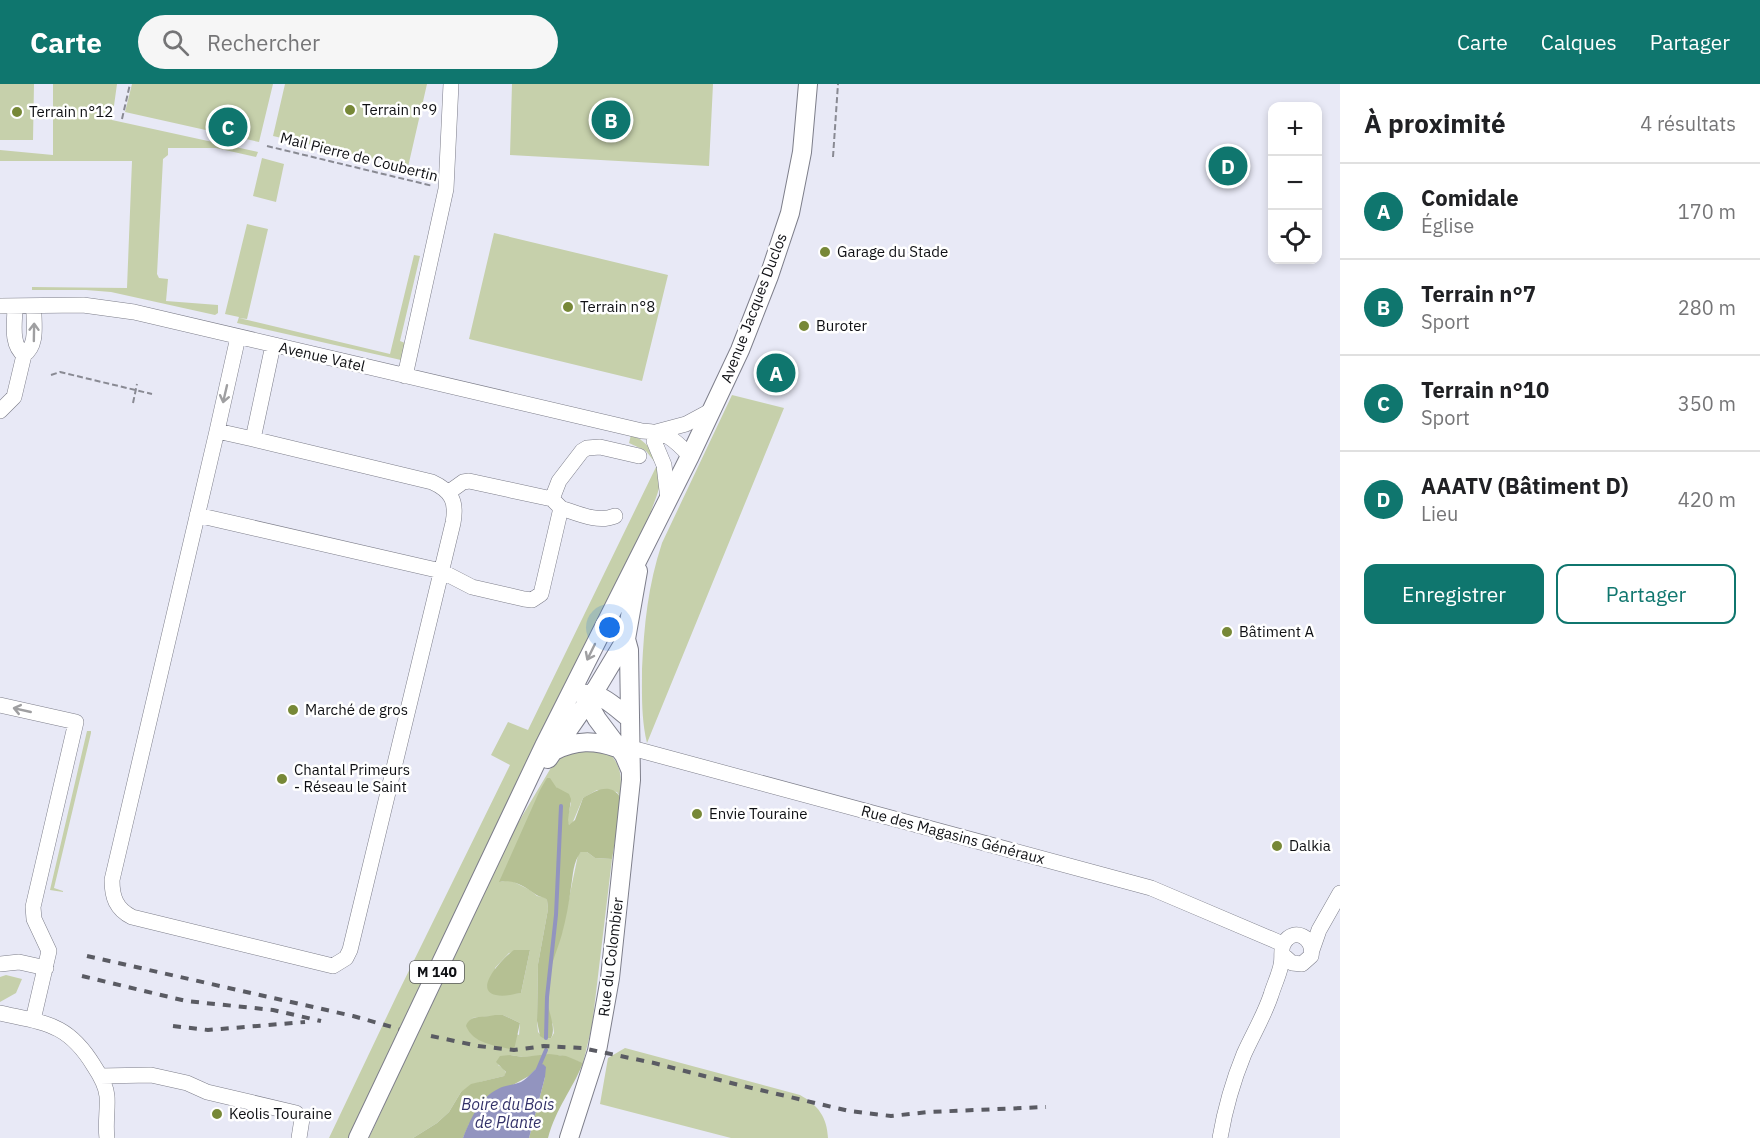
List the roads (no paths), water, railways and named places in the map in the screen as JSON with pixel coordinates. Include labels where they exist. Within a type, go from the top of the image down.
[{"type":"main road","name":"Avenue Jacques Duclos","points":[[642,552],[749,329],[787,222],[800,162],[808,84]]},
{"type":"main road","name":"M 140","points":[[358,1138],[517,805],[582,693],[626,639],[642,552]]},
{"type":"main road","name":"M 140","points":[[517,805],[554,751],[582,693],[642,552]]},
{"type":"main road","name":"Rue du Colombier","points":[[569,1138],[594,1062],[606,1009],[630,771],[624,748],[629,718],[629,650],[626,639]]},
{"type":"main road","points":[[582,693],[611,703],[629,718]]},
{"type":"main road","points":[[582,693],[624,748]]},
{"type":"main road","points":[[554,751],[585,741],[624,748]]},
{"type":"street","points":[[405,376],[445,195],[451,84]]},
{"type":"street","name":"Avenue Vatel","points":[[7,306],[82,305],[116,309],[650,434],[665,448],[690,456]]},
{"type":"street","points":[[7,306],[15,343],[18,350],[24,354]]},
{"type":"street","points":[[0,411],[14,397],[24,354],[30,350],[33,343],[34,306]]},
{"type":"street","points":[[217,431],[432,482],[449,492],[454,499],[455,510],[441,572],[350,950],[346,958],[333,966],[132,917],[121,909],[112,892],[115,868],[238,337]]},
{"type":"street","points":[[253,439],[273,345]]},
{"type":"street","points":[[668,499],[664,465],[650,434],[686,424],[712,410]]},
{"type":"street","points":[[197,515],[441,572],[472,587],[524,599],[537,598],[541,594],[559,481],[582,451],[587,448],[600,447],[639,456]]},
{"type":"street","points":[[449,492],[463,482],[469,481],[557,504],[595,519],[615,516]]},
{"type":"street","points":[[0,705],[76,722],[33,907],[34,919],[49,951],[33,1020]]},
{"type":"street","name":"Rue des Magasins Généraux","points":[[624,748],[1151,888],[1283,949]]},
{"type":"street","points":[[1264,1013],[1288,977],[1307,961],[1325,918],[1340,894]]},
{"type":"street","points":[[1221,1138],[1227,1105],[1240,1066],[1264,1013],[1283,949],[1290,937],[1311,932],[1325,918]]},
{"type":"street","points":[[1299,935],[1308,939],[1312,950]]},
{"type":"street","points":[[1283,949],[1292,963],[1302,964]]},
{"type":"street","points":[[0,964],[19,962],[46,968]]},
{"type":"street","points":[[0,1013],[55,1026],[67,1032],[79,1044],[97,1071],[107,1096],[107,1138]]},
{"type":"street","points":[[97,1071],[151,1075],[187,1083],[207,1092],[296,1113],[303,1119],[299,1138]]},
{"type":"water","name":"Boire du Bois de Plante","points":[[543,1064],[546,1067],[545,1077],[529,1138],[463,1138],[472,1117],[486,1098],[501,1088],[521,1082]]},
{"type":"waterway","name":"Boire du Bois de Plante","points":[[546,1038],[547,997],[556,915],[561,806]]},
{"type":"waterway","name":"Boire du Bois de Plante","points":[[538,1069],[546,1050]]},
{"type":"railway","points":[[87,956],[353,1016],[399,1029]]},
{"type":"railway","points":[[82,976],[186,1001],[273,1010],[321,1021]]},
{"type":"railway","points":[[173,1026],[208,1030],[305,1022]]},
{"type":"railway","points":[[431,1036],[478,1046],[514,1050],[544,1046],[582,1048],[654,1063],[849,1111],[891,1116],[1046,1107]]},
{"type":"place","name":"Terrain n°9","points":[[350,110]]},
{"type":"place","name":"Terrain n°12","points":[[17,112]]},
{"type":"place","name":"Terrain n°7","points":[[611,120]]},
{"type":"place","name":"Terrain n°10","points":[[228,127]]},
{"type":"place","name":"AAATV (Bâtiment D)","points":[[1228,166]]},
{"type":"place","name":"Garage du Stade","points":[[825,252]]},
{"type":"place","name":"Terrain n°8","points":[[568,307]]},
{"type":"place","name":"Buroter","points":[[804,326]]},
{"type":"place","name":"Comidale","points":[[776,373]]},
{"type":"place","name":"Bâtiment A","points":[[1227,632]]},
{"type":"place","name":"Marché de gros","points":[[293,710]]},
{"type":"place","name":"Chantal Primeurs - Réseau le Saint","points":[[282,779]]},
{"type":"place","name":"Envie Touraine","points":[[697,814]]},
{"type":"place","name":"Dalkia","points":[[1277,846]]},
{"type":"place","name":"Keolis Touraine","points":[[217,1114]]}]
